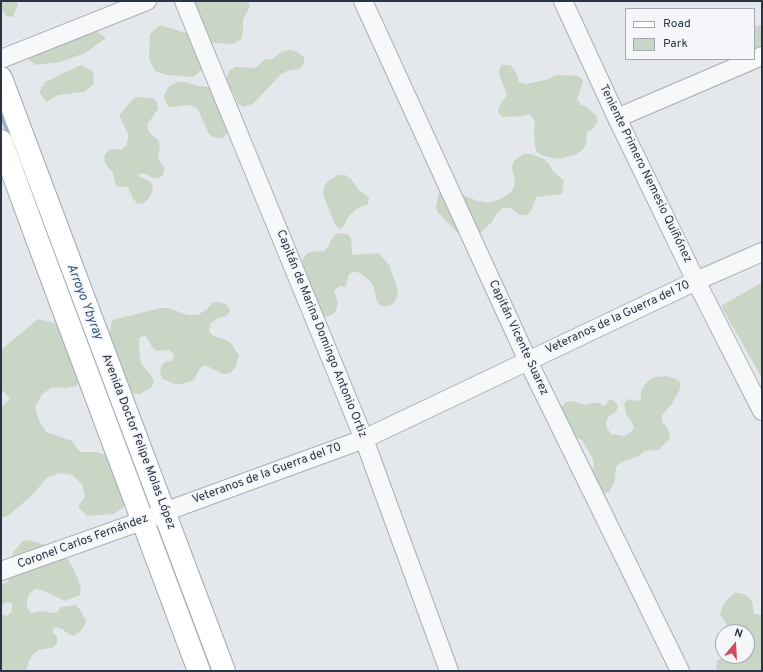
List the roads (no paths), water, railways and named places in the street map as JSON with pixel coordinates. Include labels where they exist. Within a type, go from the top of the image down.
[{"type":"main road","name":"Avenida Doctor Felipe Molas López","points":[[1,78],[224,671]]},
{"type":"main road","name":"Avenida Doctor Felipe Molas López","points":[[1,141],[199,671]]},
{"type":"street","points":[[1,59],[147,1]]},
{"type":"street","name":"Capitán de Marina Domingo Antonio Ortiz","points":[[184,1],[364,439],[449,671]]},
{"type":"street","name":"Capitán Vicente Suarez","points":[[363,1],[528,361],[680,671]]},
{"type":"street","name":"Teniente Primero Nemesio Quiñónez","points":[[563,1],[617,118],[696,281],[762,411]]},
{"type":"street","points":[[617,118],[753,60]]},
{"type":"street","name":"Veteranos de la Guerra del 70","points":[[164,512],[364,439],[696,281],[762,252]]},
{"type":"street","name":"Coronel Carlos Fernández","points":[[1,572],[164,512]]},
{"type":"water","points":[[1,107],[150,498],[145,500],[1,120]]},
{"type":"water label","name":"Arroyo Ybyray","points":[[84,302]]}]
